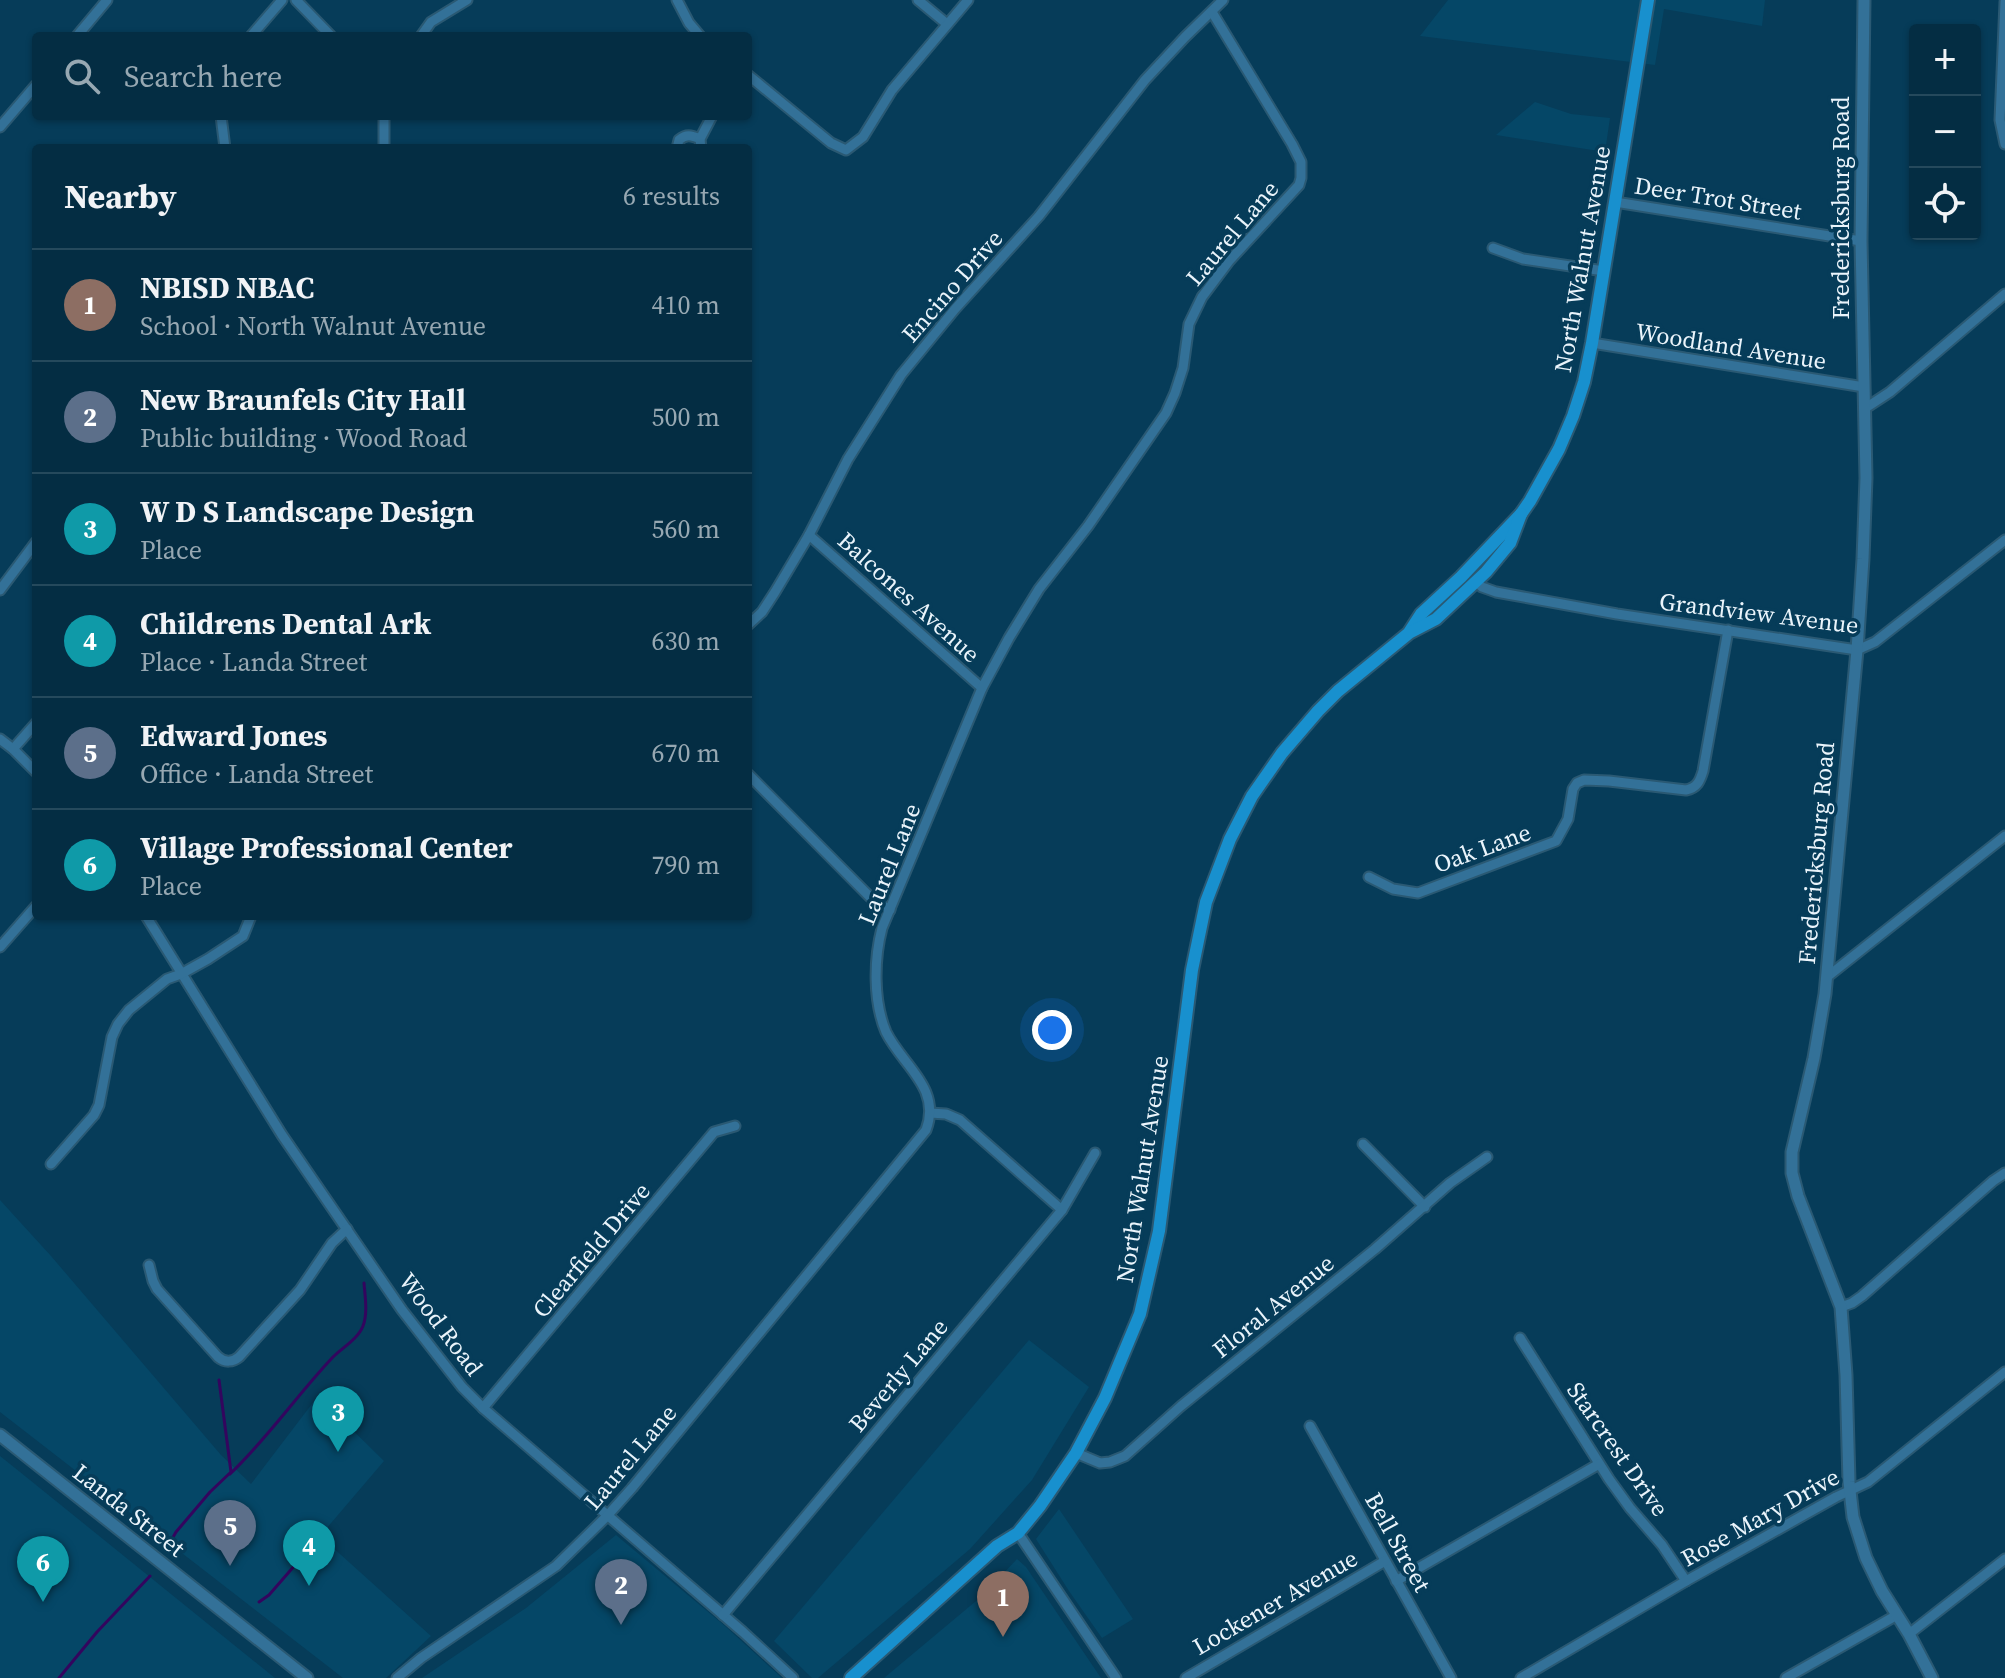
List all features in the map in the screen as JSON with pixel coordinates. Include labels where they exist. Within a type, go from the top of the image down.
[{"type":"main road","name":"North Walnut Avenue","points":[[1409,633],[1426,608],[1461,577],[1521,514],[1559,449],[1573,416],[1592,343],[1648,0]]},
{"type":"main road","name":"North Walnut Avenue","points":[[851,1678],[997,1546],[1018,1533],[1076,1453],[1105,1398],[1140,1314],[1159,1231],[1192,970],[1206,902],[1217,869],[1252,796],[1289,744],[1338,691],[1409,633],[1436,619],[1498,559],[1510,543],[1521,514]]},
{"type":"street","points":[[80,32],[107,0]]},
{"type":"street","points":[[254,32],[282,0]]},
{"type":"street","points":[[296,0],[327,32]]},
{"type":"street","points":[[424,32],[431,22],[467,0]]},
{"type":"street","points":[[677,0],[697,32]]},
{"type":"street","points":[[918,0],[947,24]]},
{"type":"street","points":[[752,78],[831,143],[846,150],[863,137],[892,90],[968,0]]},
{"type":"street","name":"Encino Drive","points":[[752,621],[775,592],[848,459],[901,375],[955,309],[1039,216],[1145,80],[1223,0]]},
{"type":"street","name":"Fredericksburg Road","points":[[1864,0],[1861,241],[1866,478],[1863,559],[1827,977],[1791,1168],[1798,1196],[1841,1307],[1850,1490],[1859,1540],[1882,1591],[1932,1678]]},
{"type":"street","points":[[2005,2],[2000,120],[2005,144]]},
{"type":"street","name":"Laurel Lane","points":[[397,1678],[556,1566],[607,1516],[926,1130],[930,1106],[924,1088],[894,1046],[880,1013],[877,953],[882,928],[982,688],[1009,638],[1039,589],[1088,526],[1166,413],[1179,381],[1189,324],[1202,297],[1229,261],[1299,185],[1301,169],[1297,153],[1212,12]]},
{"type":"street","points":[[0,127],[32,90]]},
{"type":"street","points":[[222,120],[224,144]]},
{"type":"street","points":[[384,120],[384,144]]},
{"type":"street","points":[[678,144],[684,136],[692,135],[700,143],[710,120]]},
{"type":"street","name":"Deer Trot Street","points":[[1615,202],[1861,241]]},
{"type":"street","points":[[1493,248],[1523,259],[1604,271]]},
{"type":"street","points":[[1864,409],[1890,392],[2005,294]]},
{"type":"street","name":"Woodland Avenue","points":[[1592,343],[1864,387]]},
{"type":"street","name":"Balcones Avenue","points":[[809,535],[982,688]]},
{"type":"street","name":"Grandview Avenue","points":[[1476,582],[1496,592],[1617,614],[1857,650],[1875,642],[2005,540]]},
{"type":"street","points":[[0,590],[32,547]]},
{"type":"street","name":"Oak Lane","points":[[1369,877],[1393,889],[1418,893],[1556,841],[1568,819],[1573,789],[1584,780],[1686,790],[1695,787],[1703,771],[1728,630]]},
{"type":"street","points":[[13,749],[32,728]]},
{"type":"street","points":[[0,739],[32,768]]},
{"type":"street","points":[[752,778],[862,890],[890,910]]},
{"type":"street","points":[[1827,977],[2005,836]]},
{"type":"street","points":[[0,947],[32,911]]},
{"type":"street","name":"Wood Road","points":[[148,920],[282,1135],[429,1346],[462,1387],[793,1678]]},
{"type":"street","points":[[51,1164],[94,1115],[99,1105],[112,1037],[129,1010],[167,979],[181,974],[243,936],[249,920]]},
{"type":"street","points":[[930,1113],[946,1114],[960,1120],[1062,1210]]},
{"type":"street","name":"Clearfield Drive","points":[[483,1408],[714,1132],[735,1126]]},
{"type":"street","points":[[1363,1144],[1425,1207]]},
{"type":"street","name":"Beverly Lane","points":[[723,1615],[1062,1210],[1095,1153]]},
{"type":"street","name":"Floral Avenue","points":[[1076,1453],[1100,1463],[1125,1456],[1450,1183],[1487,1157]]},
{"type":"street","points":[[1841,1307],[1862,1296],[2005,1173]]},
{"type":"street","points":[[149,1265],[157,1289],[218,1357],[233,1361],[300,1290],[332,1243],[347,1229]]},
{"type":"street","name":"Starcrest Drive","points":[[1520,1338],[1599,1464],[1686,1581]]},
{"type":"street","name":"Rose Mary Drive","points":[[1521,1678],[1686,1581],[1868,1482],[2005,1372]]},
{"type":"street","name":"Bell Street","points":[[1310,1426],[1451,1678]]},
{"type":"street","name":"Landa Street","points":[[0,1435],[307,1678]]},
{"type":"street","points":[[1396,1581],[1599,1464]]},
{"type":"street","points":[[1018,1533],[1116,1678]]},
{"type":"street","points":[[1909,1634],[2005,1559]]},
{"type":"street","name":"Lockener Avenue","points":[[1186,1678],[1385,1561]]},
{"type":"street","points":[[1786,1678],[1897,1615]]},
{"type":"shaded area","points":[[1448,0],[1765,0],[1762,26],[1664,9],[1655,65],[1420,36]]},
{"type":"shaded area","points":[[1535,102],[1571,114],[1610,118],[1605,152],[1496,135]]},
{"type":"shaded area","points":[[0,1200],[221,1455],[251,1484],[318,1396],[384,1461],[320,1536],[431,1636],[386,1678],[343,1678],[0,1412]]},
{"type":"shaded area","points":[[1029,1340],[1089,1387],[1032,1480],[970,1549],[818,1678],[812,1678],[774,1641]]},
{"type":"shaded area","points":[[0,1456],[20,1472],[275,1678],[0,1678]]},
{"type":"shaded area","points":[[1059,1509],[1133,1619],[1102,1638],[1036,1539]]},
{"type":"shaded area","points":[[616,1535],[782,1678],[422,1678],[526,1608]]},
{"type":"shaded area","points":[[1017,1559],[1026,1567],[1101,1678],[884,1678],[982,1596]]},
{"type":"waterway","points":[[230,1474],[320,1371],[361,1331],[366,1304],[364,1283]]},
{"type":"waterway","points":[[172,1551],[172,1539],[176,1532],[231,1472],[219,1380]]},
{"type":"waterway","points":[[259,1602],[269,1595],[309,1549]]},
{"type":"waterway","points":[[59,1678],[150,1576]]},
{"type":"place","name":"W D S Landscape Design","points":[[338,1452]]},
{"type":"place","name":"Edward Jones","points":[[230,1566]]},
{"type":"place","name":"Childrens Dental Ark","points":[[309,1586]]},
{"type":"place","name":"Village Professional Center","points":[[43,1602]]},
{"type":"place","name":"New Braunfels City Hall","points":[[621,1625]]},
{"type":"place","name":"NBISD NBAC","points":[[1003,1637]]}]
